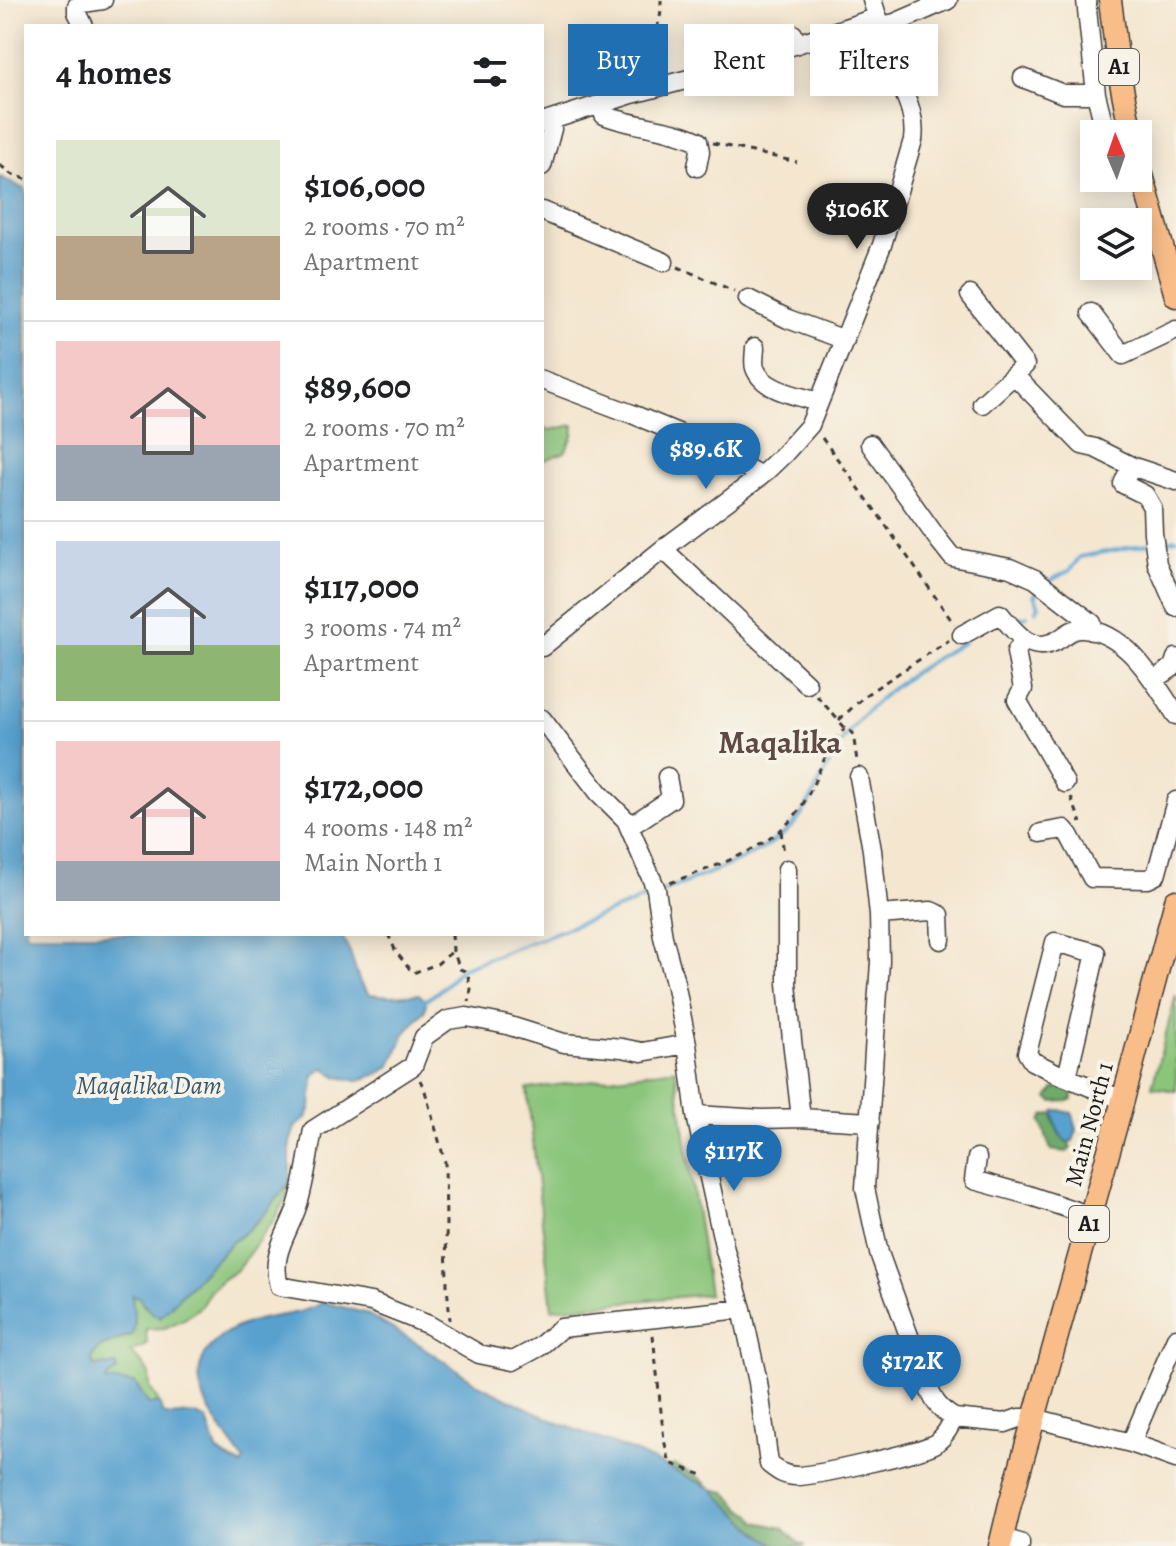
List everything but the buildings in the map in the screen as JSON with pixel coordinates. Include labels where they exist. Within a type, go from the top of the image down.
[{"type":"main road","name":"A1","points":[[1110,0],[1128,120]]},
{"type":"main road","points":[[1150,192],[1170,245],[1176,296]]},
{"type":"main road","name":"Main North 1","points":[[1008,1543],[1034,1418],[1176,901]]},
{"type":"street","points":[[83,24],[77,6],[82,2],[103,0]]},
{"type":"street","points":[[856,24],[877,15],[895,23],[948,0]]},
{"type":"street","points":[[1086,0],[1096,94],[1102,120]]},
{"type":"street","points":[[544,645],[663,549],[761,476],[810,425],[882,245],[913,140],[915,125],[909,104],[892,65],[877,15]]},
{"type":"street","points":[[668,84],[810,40]]},
{"type":"street","points":[[1023,78],[1063,94],[1096,94]]},
{"type":"street","points":[[544,159],[552,129],[547,122],[594,96]]},
{"type":"street","points":[[605,96],[604,115],[698,141],[697,167]]},
{"type":"street","points":[[544,212],[664,262]]},
{"type":"street","points":[[970,295],[1025,365],[982,404]]},
{"type":"street","points":[[748,299],[788,319],[845,340]]},
{"type":"street","points":[[1091,313],[1123,355],[1176,330]]},
{"type":"street","points":[[755,347],[755,366],[761,377],[772,386],[819,402]]},
{"type":"street","points":[[1015,376],[1082,445],[1176,481]]},
{"type":"street","points":[[544,381],[707,445],[761,476]]},
{"type":"street","points":[[870,444],[952,557],[1010,568],[1035,579],[1092,623],[1092,631]]},
{"type":"street","points":[[1126,464],[1123,484],[1145,495],[1152,507],[1157,564],[1176,607]]},
{"type":"street","points":[[663,549],[807,684]]},
{"type":"street","points":[[962,635],[1000,614],[1035,646],[1058,641],[1070,631],[1080,628],[1101,631],[1117,639],[1154,680],[1176,715]]},
{"type":"street","points":[[1024,639],[1016,652],[1023,689],[1017,700],[1065,783]]},
{"type":"street","points":[[1154,680],[1173,667],[1176,658]]},
{"type":"street","points":[[544,722],[588,780],[626,820],[656,889],[663,937],[687,1044],[696,1115],[758,1382],[769,1464],[781,1474],[812,1475],[933,1445],[948,1431],[954,1418]]},
{"type":"street","points":[[629,827],[671,799],[667,777]]},
{"type":"street","points":[[859,777],[872,850],[880,961],[865,1188],[879,1253],[934,1400],[942,1411],[954,1418],[1005,1423],[1019,1418],[1034,1418],[1131,1443],[1176,1459]]},
{"type":"street","points":[[1041,833],[1064,829],[1092,878],[1148,879],[1156,875],[1176,801]]},
{"type":"street","points":[[787,869],[787,983],[801,1118]]},
{"type":"street","points":[[879,915],[931,911],[940,915],[941,940]]},
{"type":"street","points":[[1067,1077],[1096,953],[1055,942],[1027,1053],[1032,1061],[1067,1077],[1123,1100]]},
{"type":"street","points":[[687,1044],[642,1052],[564,1043],[507,1025],[467,1017],[448,1020],[424,1037],[413,1066],[313,1130],[298,1205],[278,1252],[275,1271],[279,1286],[371,1302],[429,1325],[479,1354],[513,1361],[539,1347],[561,1328],[742,1309]]},
{"type":"street","points":[[696,1115],[870,1122]]},
{"type":"street","points":[[977,1158],[974,1180],[1091,1216]]},
{"type":"street","points":[[1131,1443],[1176,1338]]},
{"type":"path","points":[[660,24],[661,0]]},
{"type":"path","points":[[698,141],[797,162]]},
{"type":"path","points":[[0,165],[11,174],[24,178]]},
{"type":"path","points":[[664,262],[748,299]]},
{"type":"path","points":[[810,425],[880,517],[962,635],[945,642],[867,694],[839,720]]},
{"type":"path","points":[[807,684],[845,728],[853,733],[859,777]]},
{"type":"path","points":[[656,889],[728,860],[781,831],[801,807],[831,746],[845,728]]},
{"type":"path","points":[[1065,783],[1086,835]]},
{"type":"path","points":[[781,831],[787,869]]},
{"type":"path","points":[[389,936],[396,952],[413,973],[437,964],[453,951]]},
{"type":"path","points":[[452,936],[453,951],[460,969],[467,972],[471,989],[467,1017]]},
{"type":"path","points":[[413,1066],[425,1091],[445,1162],[449,1336]]},
{"type":"path","points":[[652,1319],[664,1440],[670,1463],[702,1475]]},
{"type":"green space","points":[[574,425],[573,436],[565,452],[544,460],[544,428],[550,430]]},
{"type":"green space","points":[[1176,995],[1176,1091],[1152,1087]]},
{"type":"green space","points":[[675,1069],[709,1294],[552,1309],[527,1089]]},
{"type":"green space","points":[[1055,1088],[1065,1088],[1073,1094],[1073,1099],[1053,1102],[1048,1098]]},
{"type":"green space","points":[[1054,1114],[1058,1131],[1071,1148],[1067,1152],[1051,1150],[1041,1121],[1045,1115]]},
{"type":"green space","points":[[290,1181],[286,1198],[275,1218],[237,1270],[210,1291],[201,1306],[186,1318],[165,1328],[146,1329],[147,1345],[130,1352],[149,1374],[150,1387],[159,1403],[149,1405],[135,1383],[106,1382],[117,1370],[117,1365],[93,1366],[92,1357],[100,1347],[133,1334],[132,1295],[140,1297],[143,1305],[160,1317],[232,1242],[264,1214]]},
{"type":"green space","points":[[674,1465],[697,1476],[712,1489],[726,1492],[757,1522],[783,1528],[806,1546],[764,1546],[664,1469]]},
{"type":"water","name":"Maqalika Dam","points":[[0,177],[24,189],[24,936],[342,936],[360,983],[369,994],[419,994],[426,1001],[425,1010],[404,1035],[391,1065],[381,1073],[357,1081],[338,1077],[324,1068],[314,1075],[311,1107],[307,1117],[295,1127],[290,1143],[290,1181],[257,1222],[232,1242],[160,1317],[143,1304],[140,1297],[132,1295],[133,1334],[100,1347],[92,1357],[93,1366],[117,1365],[117,1370],[106,1381],[135,1383],[149,1405],[159,1403],[163,1414],[191,1414],[207,1420],[217,1451],[241,1465],[244,1461],[216,1421],[202,1391],[199,1376],[202,1361],[210,1347],[226,1333],[244,1324],[299,1312],[323,1302],[365,1313],[478,1384],[556,1422],[637,1453],[711,1488],[756,1531],[777,1546],[0,1546]]},
{"type":"water","points":[[1054,1111],[1072,1113],[1077,1130],[1073,1141],[1067,1143],[1054,1120]]},
{"type":"waterway","points":[[1161,542],[1176,539]]},
{"type":"waterway","points":[[1049,581],[1069,571],[1080,557],[1147,544]]},
{"type":"waterway","points":[[1036,611],[1039,606],[1034,595],[1038,591]]},
{"type":"waterway","points":[[1014,620],[1027,616]]},
{"type":"waterway","points":[[664,891],[730,864],[778,839],[804,811],[839,746],[864,714],[911,674],[964,642]]},
{"type":"waterway","points":[[421,1002],[437,992],[460,969],[650,895]]},
{"type":"district","name":"Maqalika","points":[[780,742]]}]
